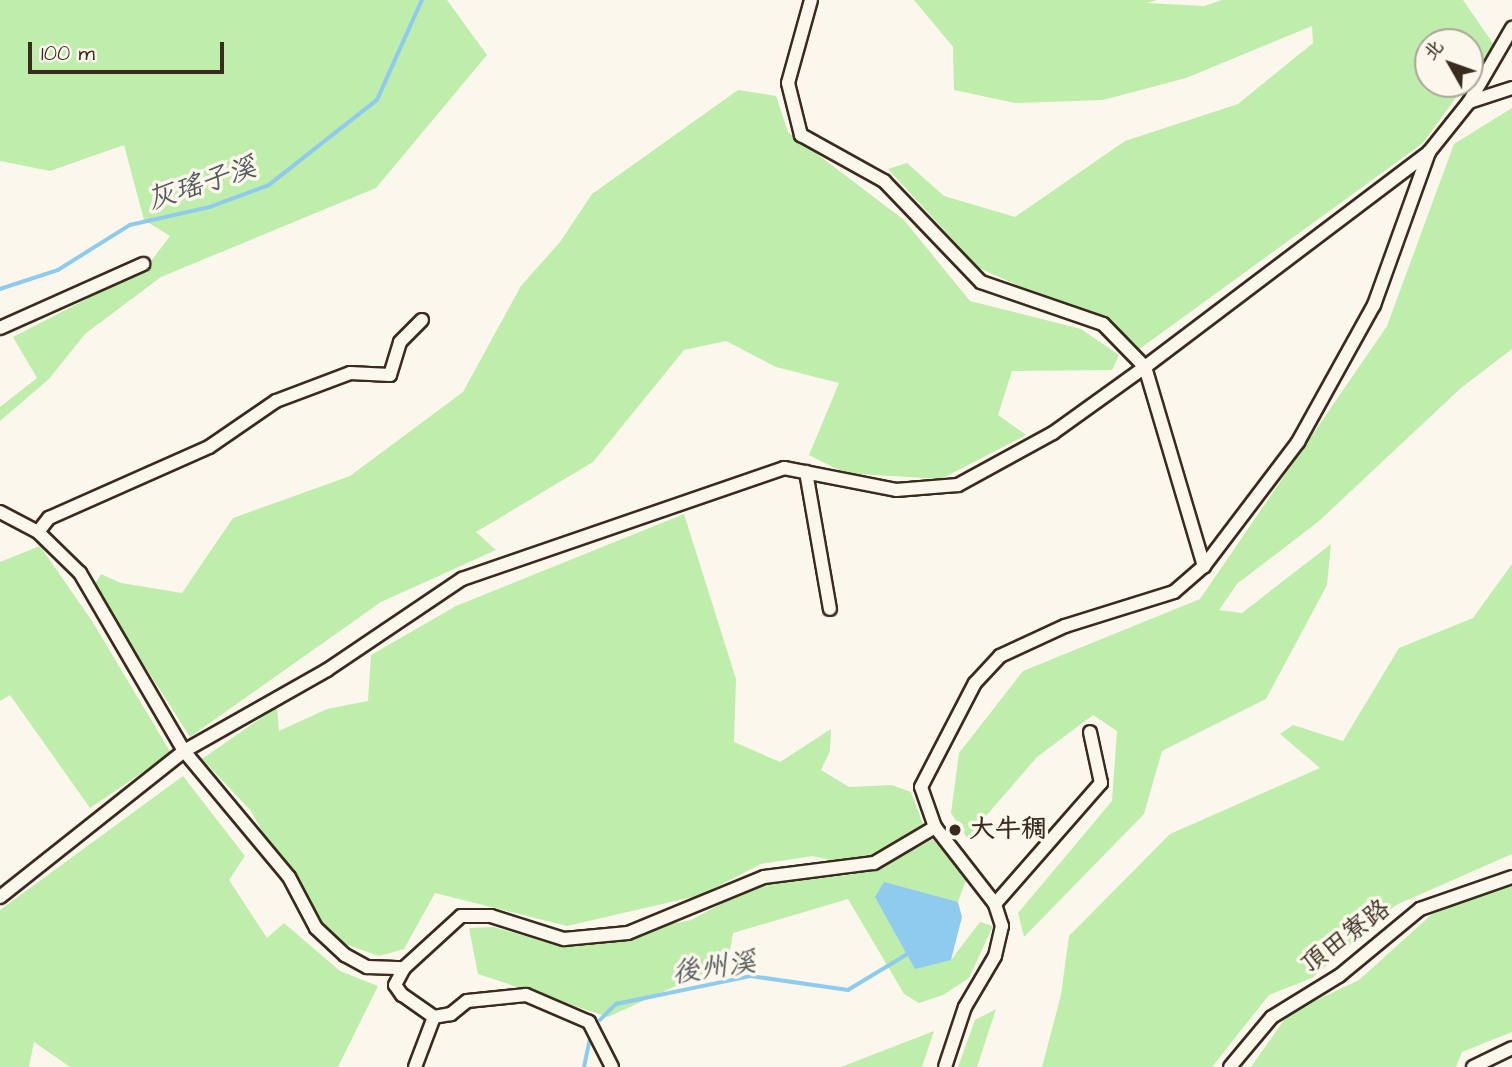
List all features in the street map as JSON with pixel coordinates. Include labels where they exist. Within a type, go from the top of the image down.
[{"type":"street","points":[[811,0],[788,83],[801,135],[884,181],[981,282],[1103,324],[1144,367],[1204,566]]},
{"type":"street","points":[[0,897],[184,751],[327,670],[462,579],[733,483],[784,468],[896,490],[958,485],[1053,433],[1429,152],[1469,102],[1512,28]]},
{"type":"street","points":[[1469,102],[1512,88]]},
{"type":"street","points":[[945,1067],[965,1007],[995,956],[1002,926],[995,904],[935,827],[921,787],[975,683],[1000,656],[1065,626],[1174,592],[1204,566],[1298,442],[1374,305],[1429,152]]},
{"type":"street","points":[[0,328],[143,264]]},
{"type":"street","points":[[38,532],[49,518],[209,447],[276,401],[350,373],[390,375],[400,342],[422,320]]},
{"type":"street","points":[[806,472],[830,610]]},
{"type":"street","points":[[0,512],[38,532],[80,573],[184,751],[289,877],[316,928],[345,955],[367,967],[404,968]]},
{"type":"street","points":[[995,904],[1101,783],[1090,732]]},
{"type":"street","points":[[611,1067],[589,1022],[526,995],[467,1000],[451,1014],[434,1017],[402,995],[396,985],[404,968],[461,916],[491,916],[564,939],[628,933],[764,877],[874,863],[935,827]]},
{"type":"street","name":"頂田寮路","points":[[1230,1067],[1272,1017],[1339,976],[1420,909],[1512,877]]},
{"type":"street","points":[[415,1067],[434,1017]]},
{"type":"street","points":[[1473,1067],[1512,1048]]},
{"type":"green space","points":[[0,0],[447,0],[487,55],[376,188],[161,277],[85,334],[49,379],[0,421],[0,407],[37,378],[13,337],[145,269],[170,236],[144,220],[124,145],[50,171],[0,161]]},
{"type":"green space","points":[[914,0],[1157,0],[1147,3],[1204,6],[1222,0],[1463,0],[1482,28],[1414,28],[1414,98],[1456,98],[1423,143],[1138,350],[1103,324],[979,268],[888,169],[907,163],[944,196],[1015,217],[1125,141],[1238,104],[1313,43],[1312,26],[1186,78],[1103,100],[1015,103],[954,90],[953,47]]},
{"type":"green space","points":[[1484,30],[1494,45],[1484,59]]},
{"type":"green space","points":[[738,90],[776,96],[788,132],[904,220],[970,301],[1081,329],[1119,355],[1112,370],[1012,371],[998,415],[1026,435],[941,479],[845,473],[809,455],[839,383],[776,367],[726,341],[684,350],[593,462],[476,532],[496,550],[381,602],[190,737],[94,586],[101,574],[121,583],[182,593],[233,518],[350,476],[463,392],[521,286],[560,242],[592,194]]},
{"type":"green space","points":[[1512,108],[1512,349],[1461,388],[1319,521],[1237,584],[1219,610],[1242,613],[1331,544],[1327,585],[1266,699],[1162,751],[1144,814],[1024,937],[1018,913],[1112,801],[1117,731],[1093,715],[1037,757],[967,838],[951,813],[959,753],[1023,671],[1200,599],[1387,326],[1454,144]]},
{"type":"green space","points":[[684,514],[736,679],[734,742],[780,762],[831,729],[830,751],[821,770],[849,787],[892,785],[911,792],[923,824],[854,865],[812,856],[761,864],[701,895],[567,926],[435,893],[404,949],[379,956],[339,942],[303,905],[251,811],[202,759],[277,707],[279,731],[327,709],[368,701],[371,655],[456,606]]},
{"type":"green space","points":[[40,546],[92,621],[171,753],[90,808],[10,695],[0,701],[0,562]]},
{"type":"green space","points":[[1512,564],[1512,854],[1396,905],[1312,978],[1269,995],[1212,1067],[1042,1067],[1061,995],[1069,936],[1170,834],[1320,768],[1280,734],[1293,725],[1343,741],[1399,648],[1473,618]]},
{"type":"green space","points":[[183,776],[245,856],[229,880],[267,938],[284,923],[340,971],[378,986],[338,1067],[70,1067],[34,1042],[29,1067],[0,1067],[0,910]]},
{"type":"green space","points":[[933,839],[967,877],[958,902],[932,896],[951,960],[980,922],[993,926],[969,978],[943,995],[919,1003],[904,994],[848,899],[733,933],[728,962],[608,1017],[478,974],[469,928],[494,927],[559,946],[691,920],[760,883],[850,875],[887,864]]},
{"type":"green space","points":[[1512,882],[1512,1032],[1462,1052],[1456,1067],[1251,1067],[1289,1013],[1359,980],[1431,915]]},
{"type":"green space","points":[[996,1009],[977,1067],[958,1067],[975,1020]]},
{"type":"green space","points":[[934,1031],[922,1067],[841,1067]]},
{"type":"water","points":[[884,882],[958,902],[962,917],[951,960],[915,969],[875,897]]},
{"type":"waterway","name":"灰瑤子溪","points":[[0,289],[58,270],[130,225],[210,207],[269,185],[377,100],[422,0]]},
{"type":"waterway","name":"後州溪","points":[[600,1020],[616,1004],[751,976],[848,990],[911,952]]},
{"type":"waterway","name":"後州溪","points":[[584,1067],[591,1035]]},
{"type":"place","name":"大牛稠","points":[[955,830]]}]
